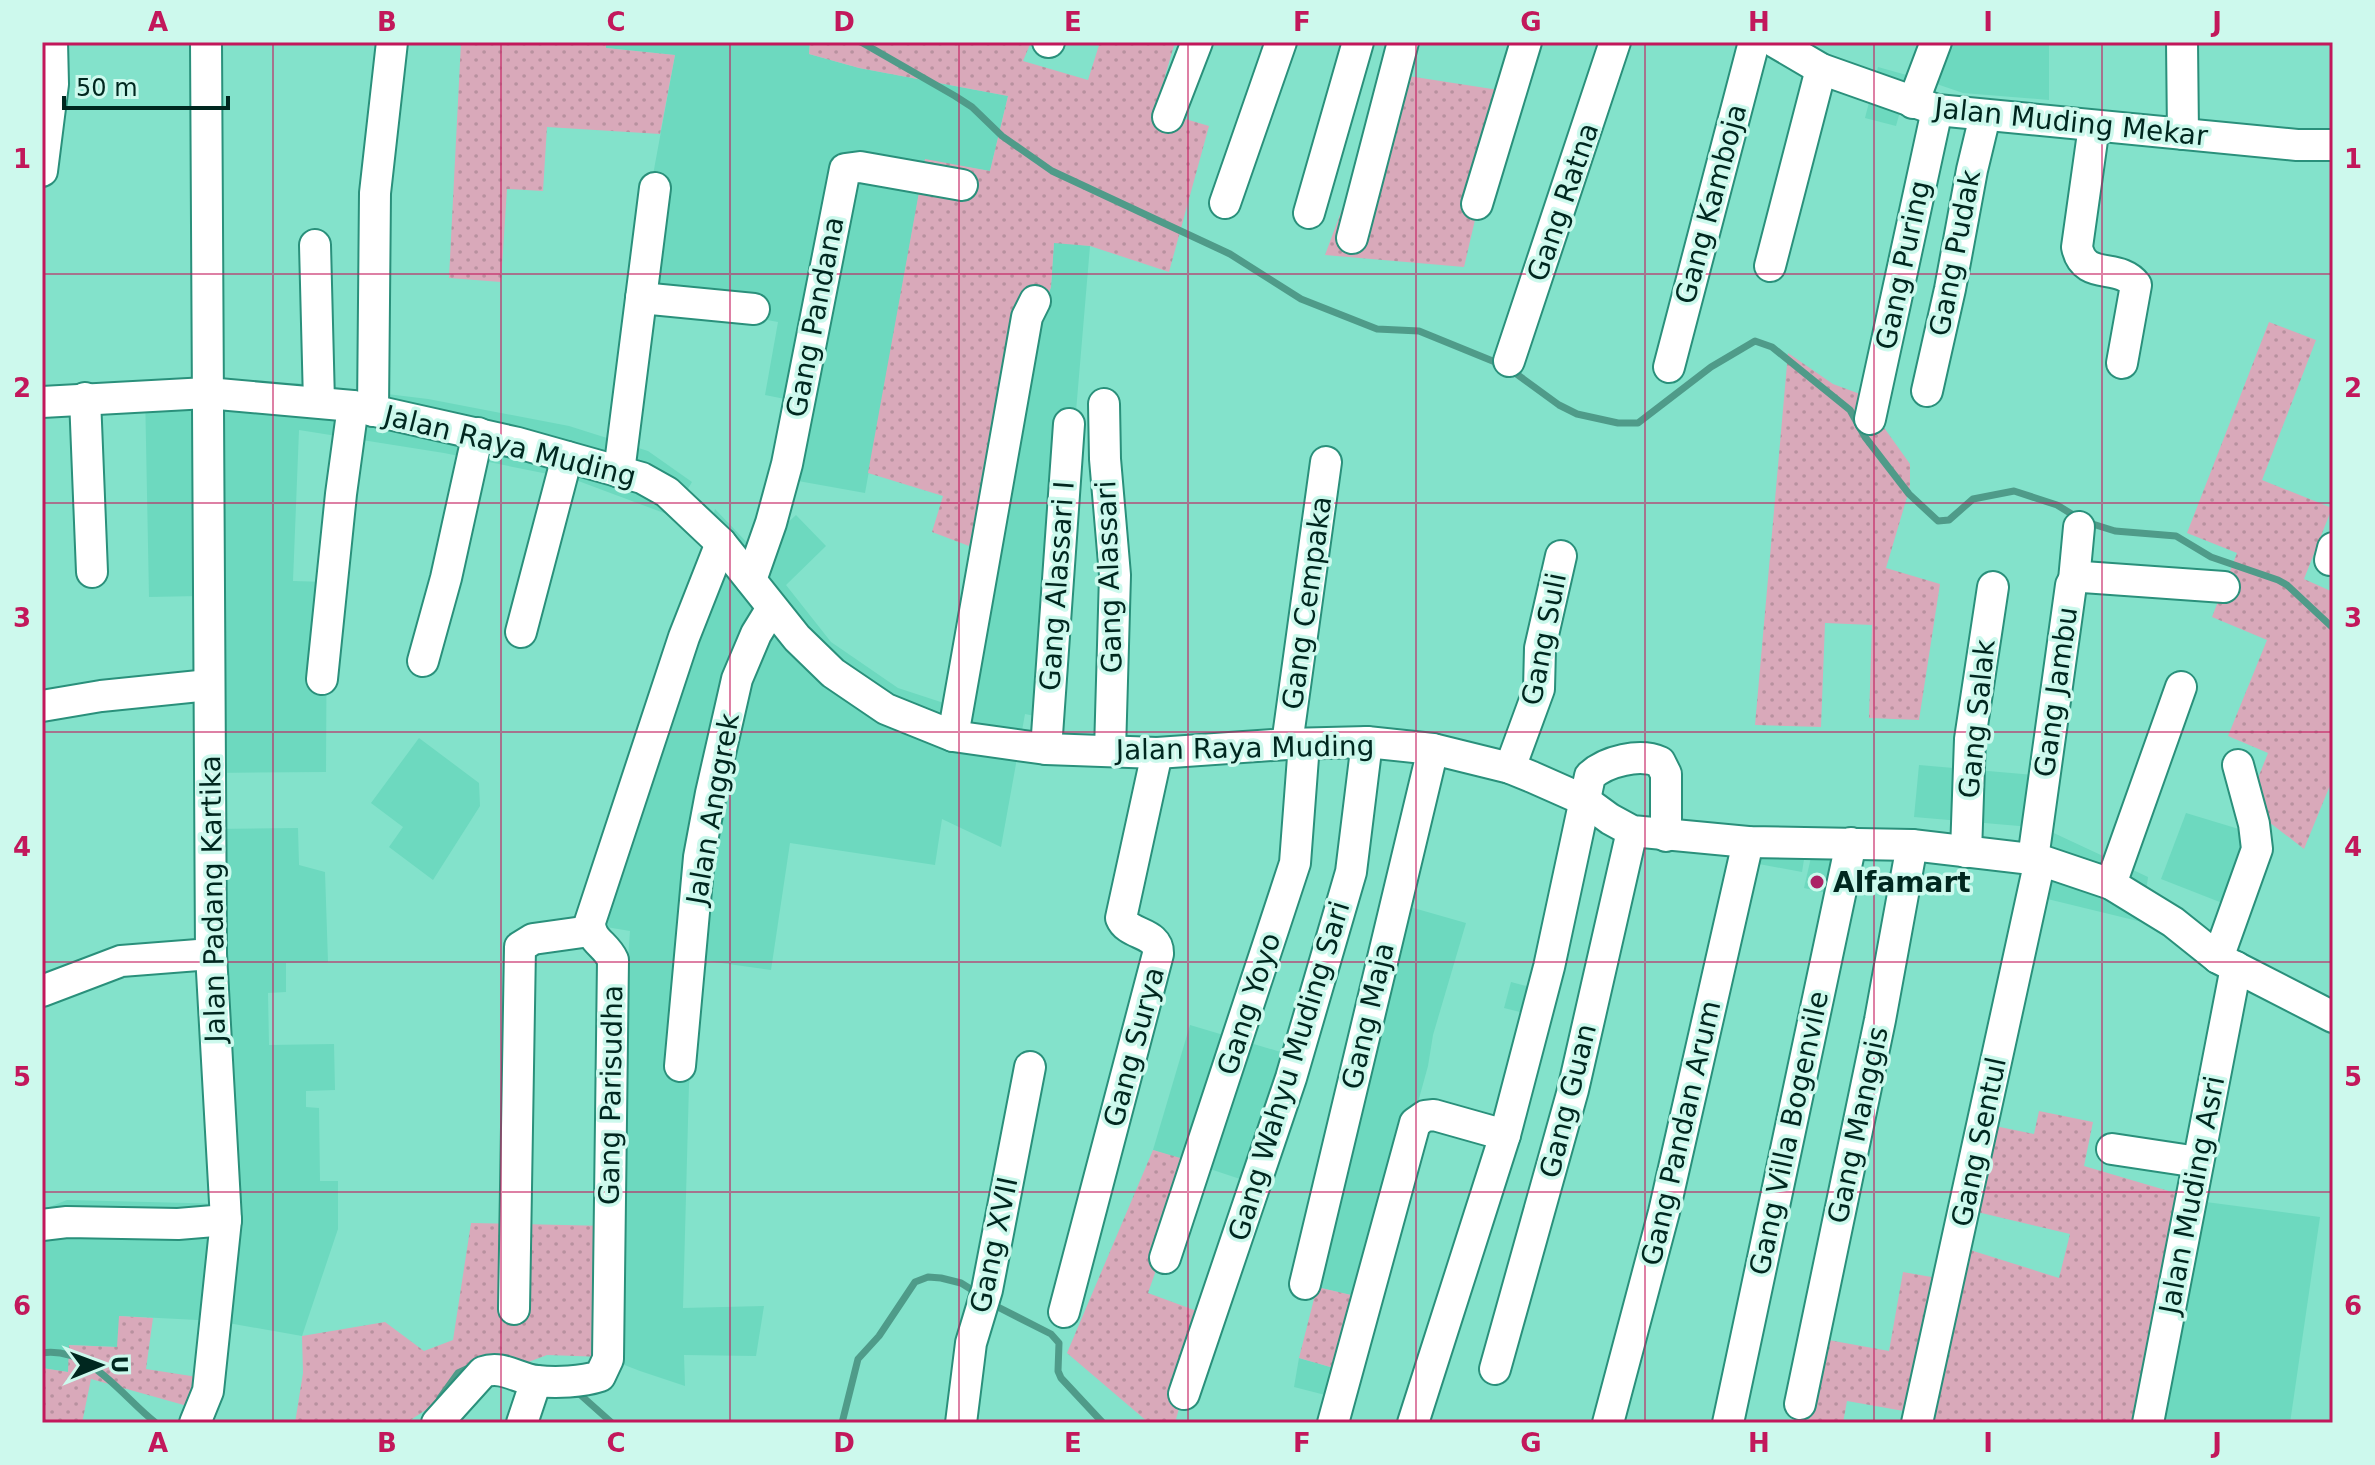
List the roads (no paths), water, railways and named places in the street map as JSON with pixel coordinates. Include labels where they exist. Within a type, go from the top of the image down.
[{"type":"street","points":[[42,171],[53,84],[52,42]]},
{"type":"street","name":"Jalan Padang Kartika","points":[[196,1419],[208,1391],[226,1220],[225,1158],[211,954],[206,42]]},
{"type":"street","points":[[322,679],[341,494],[363,408],[375,193],[392,42]]},
{"type":"street","points":[[1168,117],[1197,42]]},
{"type":"street","points":[[1225,203],[1281,42]]},
{"type":"street","points":[[1309,213],[1358,42]]},
{"type":"street","points":[[1352,238],[1403,42]]},
{"type":"street","points":[[1477,204],[1526,42]]},
{"type":"street","name":"Gang Ratna","points":[[1509,361],[1615,42]]},
{"type":"street","name":"Gang Kamboja","points":[[1669,367],[1754,42]]},
{"type":"street","name":"Jalan Muding Mekar","points":[[1775,42],[1821,69],[1925,107],[1985,116],[2297,145],[2333,145]]},
{"type":"street","name":"Gang Puring","points":[[1870,419],[1936,42]]},
{"type":"street","points":[[2182,42],[2183,134]]},
{"type":"street","points":[[1770,266],[1821,69]]},
{"type":"street","name":"Gang Pudak","points":[[1927,391],[1985,116]]},
{"type":"street","points":[[2094,126],[2077,247],[2079,258],[2087,266],[2126,276],[2135,282],[2122,363]]},
{"type":"street","name":"Gang Pandana","points":[[751,580],[787,464],[845,169],[860,167],[962,185]]},
{"type":"street","points":[[619,472],[655,188]]},
{"type":"street","points":[[315,245],[319,402]]},
{"type":"street","points":[[641,298],[754,309]]},
{"type":"street","points":[[953,736],[1027,317],[1035,301]]},
{"type":"street","name":"Jalan Raya Muding","points":[[42,402],[207,393],[319,402],[363,408],[478,433],[642,478],[667,492],[721,543],[797,638],[833,673],[886,709],[953,736],[1046,749],[1157,753],[1367,742],[1433,749],[1510,768],[1585,792],[1610,819],[1632,831],[1748,842],[1912,845],[2036,860],[2111,884],[2173,922],[2227,962],[2333,1017]]},
{"type":"street","points":[[85,398],[92,572]]},
{"type":"street","name":"Gang Alassari","points":[[1104,404],[1105,459],[1115,575],[1110,751]]},
{"type":"street","name":"Gang Alassari I","points":[[1046,749],[1069,424]]},
{"type":"street","points":[[423,661],[446,578],[478,433]]},
{"type":"street","points":[[521,632],[567,457]]},
{"type":"street","name":"Gang Cempaka","points":[[1296,744],[1326,462]]},
{"type":"street","points":[[2074,580],[2079,527]]},
{"type":"street","points":[[514,1309],[520,947],[533,939],[590,931],[594,910],[684,637],[721,543]]},
{"type":"street","name":"Gang Suli","points":[[1510,768],[1539,689],[1540,648],[1561,556]]},
{"type":"street","name":"Gang Jambu","points":[[2036,860],[2074,580],[2083,577],[2224,587]]},
{"type":"street","name":"Gang Salak","points":[[1966,852],[1970,739],[1993,587]]},
{"type":"street","name":"Jalan Anggrek","points":[[680,1066],[699,857],[709,806],[737,679],[756,634],[772,608]]},
{"type":"street","points":[[42,706],[101,696],[209,685]]},
{"type":"street","points":[[2111,884],[2181,687]]},
{"type":"street","name":"Gang Wahyu Muding Sari","points":[[1184,1394],[1291,1078],[1351,872],[1367,742]]},
{"type":"street","name":"Gang Yoyo","points":[[1165,1258],[1295,863],[1296,744]]},
{"type":"street","name":"Gang Maja","points":[[1305,1284],[1433,749]]},
{"type":"street","name":"Gang Surya","points":[[1064,1312],[1158,954],[1154,941],[1124,925],[1121,918],[1157,753]]},
{"type":"street","points":[[1413,1423],[1505,1135],[1549,967],[1585,792],[1594,772],[1615,763],[1637,759],[1662,763],[1666,774],[1666,836]]},
{"type":"street","name":"Jalan Muding Asri","points":[[2148,1423],[2198,1162],[2227,962],[2257,849],[2254,824],[2238,765]]},
{"type":"street","name":"Gang Guan","points":[[1495,1369],[1573,1090],[1632,831]]},
{"type":"street","name":"Gang Pandan Arum","points":[[1608,1423],[1664,1212],[1748,842]]},
{"type":"street","name":"Gang Villa Bogenvile","points":[[1728,1423],[1851,843]]},
{"type":"street","name":"Gang Manggis","points":[[1800,1404],[1880,1020],[1912,845]]},
{"type":"street","name":"Gang Sentul","points":[[1917,1423],[2036,860]]},
{"type":"street","name":"Gang Parisudha","points":[[536,1381],[600,1376],[608,1359],[613,960],[609,951],[590,931]]},
{"type":"street","points":[[42,991],[121,961],[211,954]]},
{"type":"street","name":"Gang XVII","points":[[961,1423],[971,1343],[987,1290],[1030,1067]]},
{"type":"street","points":[[1333,1423],[1415,1123],[1425,1116],[1434,1115],[1505,1135]]},
{"type":"street","points":[[2112,1149],[2198,1162]]},
{"type":"street","points":[[42,1225],[67,1222],[178,1224],[226,1220]]},
{"type":"street","points":[[437,1423],[483,1372],[492,1368],[536,1381],[522,1423]]},
{"type":"waterway","points":[[861,42],[972,107],[1002,136],[1052,171],[1230,254],[1301,299],[1377,329],[1419,331],[1500,364]]},
{"type":"waterway","points":[[1511,370],[1559,405],[1577,414],[1618,423],[1638,423],[1711,367],[1755,341],[1772,347],[1850,410],[1865,437],[1909,494],[1938,521],[1949,520],[1973,499],[2014,491],[2057,505],[2083,521],[2115,531],[2176,536],[2211,557],[2287,585],[2333,628]]},
{"type":"waterway","points":[[842,1423],[858,1359],[879,1336],[915,1282],[928,1277],[941,1278],[961,1283],[977,1293]]},
{"type":"waterway","points":[[990,1303],[1051,1334],[1059,1343],[1058,1371],[1061,1378],[1103,1423]]},
{"type":"waterway","points":[[42,1353],[59,1353],[90,1365],[156,1423]]},
{"type":"waterway","points":[[440,1398],[458,1373],[473,1366]]},
{"type":"waterway","points":[[575,1390],[612,1423]]},
{"type":"place","name":"Alfamart","points":[[1817,882]]}]
